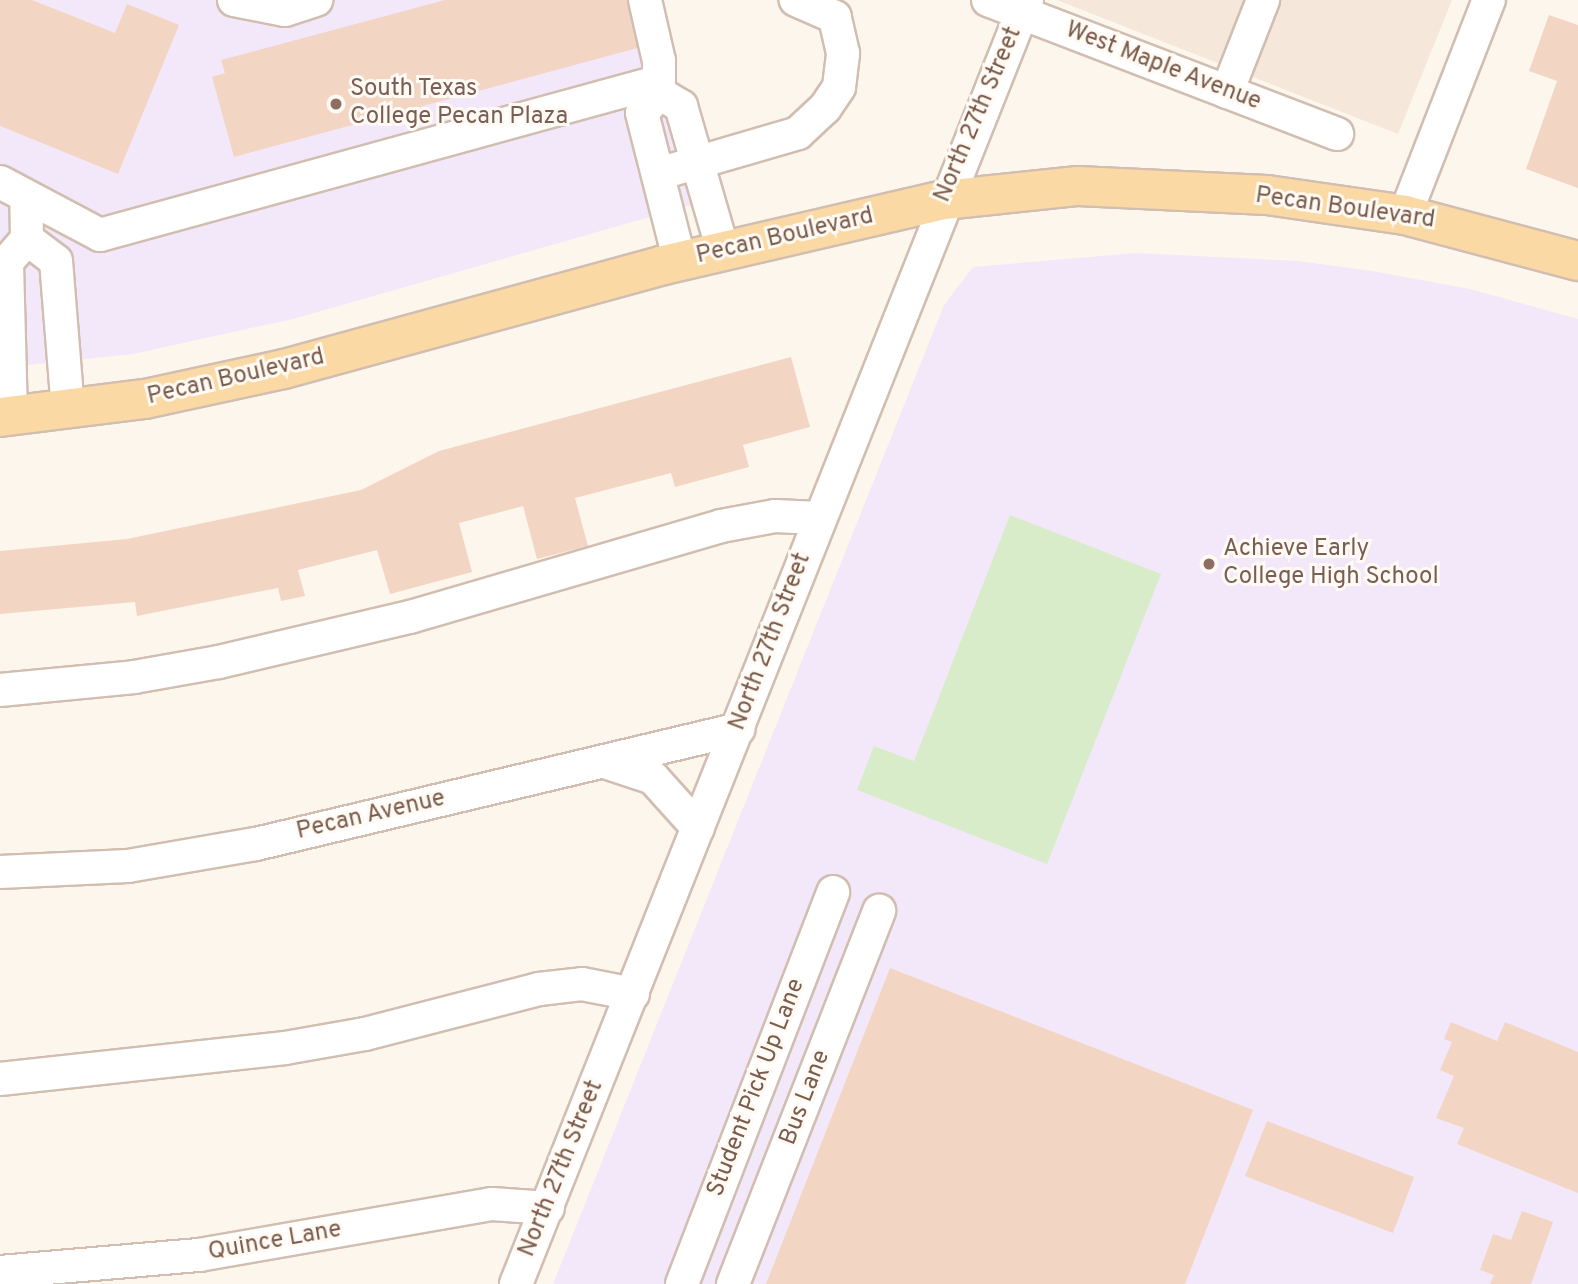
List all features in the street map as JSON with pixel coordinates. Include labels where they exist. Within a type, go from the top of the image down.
[{"type":"main road","name":"Pecan Boulevard","points":[[6,417],[68,411],[284,369],[680,262],[944,200],[1078,186],[1267,195],[1405,215],[1578,261]]},
{"type":"street","points":[[234,0],[285,10],[316,0]]},
{"type":"street","points":[[645,0],[659,61],[658,88],[642,113],[680,262]]},
{"type":"street","points":[[658,174],[798,133],[839,87],[843,53],[835,17],[796,0]]},
{"type":"street","name":"West Maple Avenue","points":[[988,0],[1024,6],[1227,92],[1338,134]]},
{"type":"street","points":[[1227,92],[1263,0]]},
{"type":"street","points":[[1405,215],[1489,0]]},
{"type":"street","name":"North 27th Street","points":[[517,1284],[738,729],[944,200],[1024,6]]},
{"type":"street","points":[[658,88],[681,106],[723,251]]},
{"type":"street","points":[[0,182],[26,200],[100,235],[658,88]]},
{"type":"street","points":[[6,417],[8,262],[27,239],[26,200]]},
{"type":"street","points":[[27,239],[56,261],[68,411]]},
{"type":"street","points":[[9,323],[61,319]]},
{"type":"street","points":[[0,690],[134,677],[219,662],[410,617],[722,526],[775,516],[819,518]]},
{"type":"street","name":"Pecan Avenue","points":[[0,872],[128,866],[256,844],[738,729]]},
{"type":"street","points":[[604,761],[653,778],[698,828]]},
{"type":"street","name":"Student Pick Up Lane","points":[[682,1284],[833,892]]},
{"type":"street","name":"Bus Lane","points":[[733,1284],[878,911]]},
{"type":"street","points":[[0,1079],[285,1048],[365,1034],[539,989],[582,984],[633,994]]},
{"type":"street","name":"Quince Lane","points":[[0,1272],[199,1255],[492,1204],[548,1208]]},
{"type":"shaded area","name":"South Texas College Pecan Plaza","points":[[0,0],[641,0],[702,202],[293,319],[133,354],[0,368]]},
{"type":"shaded area","points":[[1057,0],[1452,0],[1398,134]]},
{"type":"shaded area","name":"Achieve Early College High School","points":[[1136,253],[1298,261],[1372,271],[1470,289],[1578,319],[1578,1284],[553,1284],[944,305],[973,267]]},
{"type":"green space","points":[[1010,515],[1161,574],[1047,864],[857,790],[874,746],[914,761]]},
{"type":"building","points":[[0,0],[32,0],[115,33],[127,4],[179,25],[118,174],[0,126]]},
{"type":"building","points":[[445,0],[633,0],[645,46],[234,157],[212,77],[225,73],[221,60]]},
{"type":"building","points":[[1549,15],[1578,25],[1578,188],[1526,169],[1557,81],[1529,71]]},
{"type":"building","points":[[791,357],[810,427],[743,445],[749,467],[675,487],[671,473],[575,498],[588,546],[537,559],[523,506],[459,523],[472,572],[390,594],[377,550],[298,570],[305,596],[281,601],[278,588],[137,616],[135,602],[0,614],[0,551],[127,539],[361,490],[439,451]]},
{"type":"building","points":[[890,968],[1253,1110],[1185,1284],[766,1284]]},
{"type":"building","points":[[1451,1022],[1497,1041],[1505,1022],[1578,1052],[1578,1193],[1457,1144],[1464,1128],[1436,1118],[1454,1076],[1440,1070],[1452,1042],[1444,1039]]},
{"type":"building","points":[[1267,1121],[1414,1177],[1393,1233],[1245,1176]]},
{"type":"building","points":[[1522,1211],[1553,1222],[1531,1284],[1490,1284],[1494,1275],[1480,1270],[1493,1234],[1511,1240]]},
{"type":"place","name":"South Texas College Pecan Plaza","points":[[336,104]]},
{"type":"place","name":"Achieve Early College High School","points":[[1209,564]]}]
